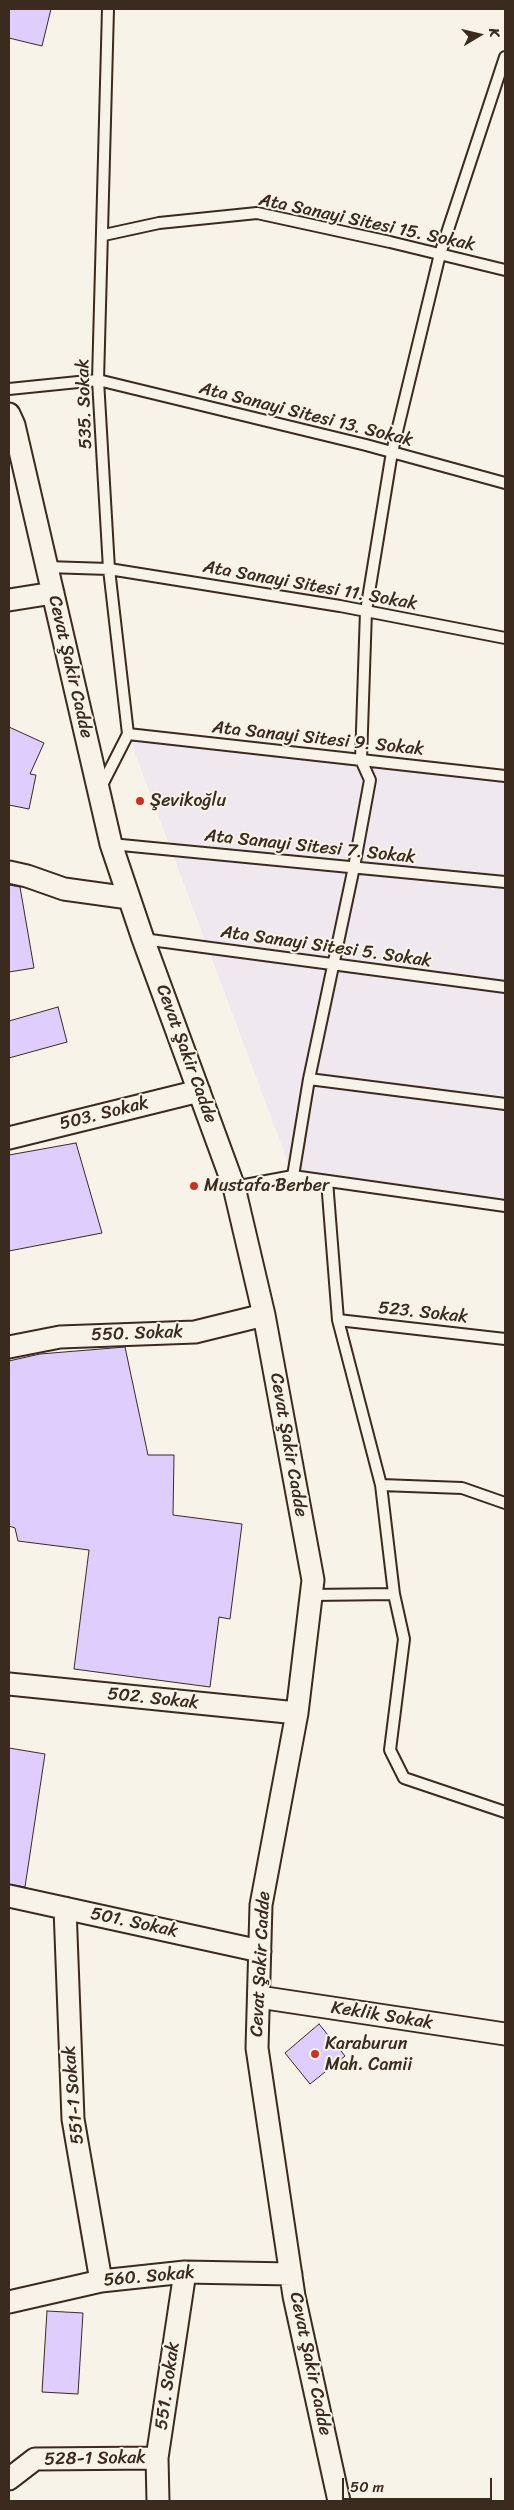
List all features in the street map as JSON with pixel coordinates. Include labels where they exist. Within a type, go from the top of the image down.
[{"type":"street","name":"Cevat Şakir Cadde","points":[[9,414],[14,425],[111,844],[143,939],[234,1186],[264,1316],[313,1580],[298,1713],[261,1905],[258,2048],[291,2274],[338,2501]]},
{"type":"street","points":[[9,600],[53,593]]},
{"type":"street","points":[[9,872],[64,889],[129,898]]},
{"type":"street","name":"503. Sokak","points":[[9,1138],[199,1091]]},
{"type":"street","name":"550. Sokak","points":[[9,1347],[60,1337],[195,1332],[264,1316]]},
{"type":"street","name":"502. Sokak","points":[[9,1684],[298,1713]]},
{"type":"street","name":"501. Sokak","points":[[9,1896],[260,1951]]},
{"type":"street","name":"551-1 Sokak","points":[[64,1908],[73,2119],[101,2281]]},
{"type":"street","name":"Keklik Sokak","points":[[259,1997],[505,2034]]},
{"type":"street","name":"560. Sokak","points":[[9,2302],[101,2281],[185,2272],[291,2274]]},
{"type":"street","name":"551. Sokak","points":[[158,2501],[157,2458],[185,2272]]},
{"type":"street","name":"528-1 Sokak","points":[[9,2479],[35,2459],[157,2458]]},
{"type":"lane","name":"535. Sokak","points":[[108,9],[104,235],[98,380],[109,569],[128,734]]},
{"type":"lane","points":[[292,1176],[309,1079],[354,867],[370,780],[361,760],[366,611],[392,452],[440,254],[504,62]]},
{"type":"lane","name":"Ata Sanayi Sitesi 15. Sokak","points":[[104,235],[159,223],[257,213],[505,270]]},
{"type":"lane","name":"Ata Sanayi Sitesi 13. Sokak","points":[[9,389],[98,380],[392,452],[505,483]]},
{"type":"lane","name":"Ata Sanayi Sitesi 11. Sokak","points":[[46,567],[109,569],[366,611],[505,638]]},
{"type":"lane","points":[[99,791],[128,734]]},
{"type":"lane","name":"Ata Sanayi Sitesi 9. Sokak","points":[[128,734],[505,776]]},
{"type":"lane","name":"Ata Sanayi Sitesi 7. Sokak","points":[[111,844],[505,882]]},
{"type":"lane","name":"Ata Sanayi Sitesi 5. Sokak","points":[[143,939],[505,987]]},
{"type":"lane","points":[[309,1079],[505,1104]]},
{"type":"lane","points":[[234,1186],[292,1176],[505,1206]]},
{"type":"lane","points":[[327,1181],[338,1320],[381,1486],[394,1594],[404,1639],[390,1750],[404,1778],[505,1812]]},
{"type":"lane","name":"523. Sokak","points":[[338,1320],[505,1339]]},
{"type":"lane","points":[[381,1486],[462,1488],[505,1503]]},
{"type":"lane","points":[[311,1595],[394,1594]]},
{"type":"shaded area","points":[[128,734],[505,775],[505,1206],[293,1176]]},
{"type":"building","points":[[9,9],[51,9],[42,46],[9,38]]},
{"type":"building","points":[[9,727],[44,743],[30,774],[36,775],[29,809],[9,805]]},
{"type":"building","points":[[9,885],[20,887],[34,968],[9,972]]},
{"type":"building","points":[[58,1007],[67,1042],[9,1058],[9,1021]]},
{"type":"building","points":[[76,1143],[102,1233],[9,1251],[9,1155]]},
{"type":"building","points":[[125,1347],[148,1455],[174,1455],[173,1515],[242,1524],[230,1619],[219,1617],[210,1687],[74,1669],[89,1550],[18,1541],[15,1528],[9,1526],[9,1361],[40,1354]]},
{"type":"building","points":[[9,1748],[45,1754],[25,1887],[9,1884]]},
{"type":"building","name":"Karaburun Mah. Camii","points":[[319,2024],[345,2056],[310,2084],[285,2053]]},
{"type":"building","points":[[47,2311],[83,2313],[78,2394],[42,2392]]},
{"type":"place","name":"Şevikoğlu","points":[[140,801]]},
{"type":"place","name":"Mustafa Berber","points":[[194,1186]]},
{"type":"place","name":"Karaburun Mah. Camii","points":[[315,2054]]}]
